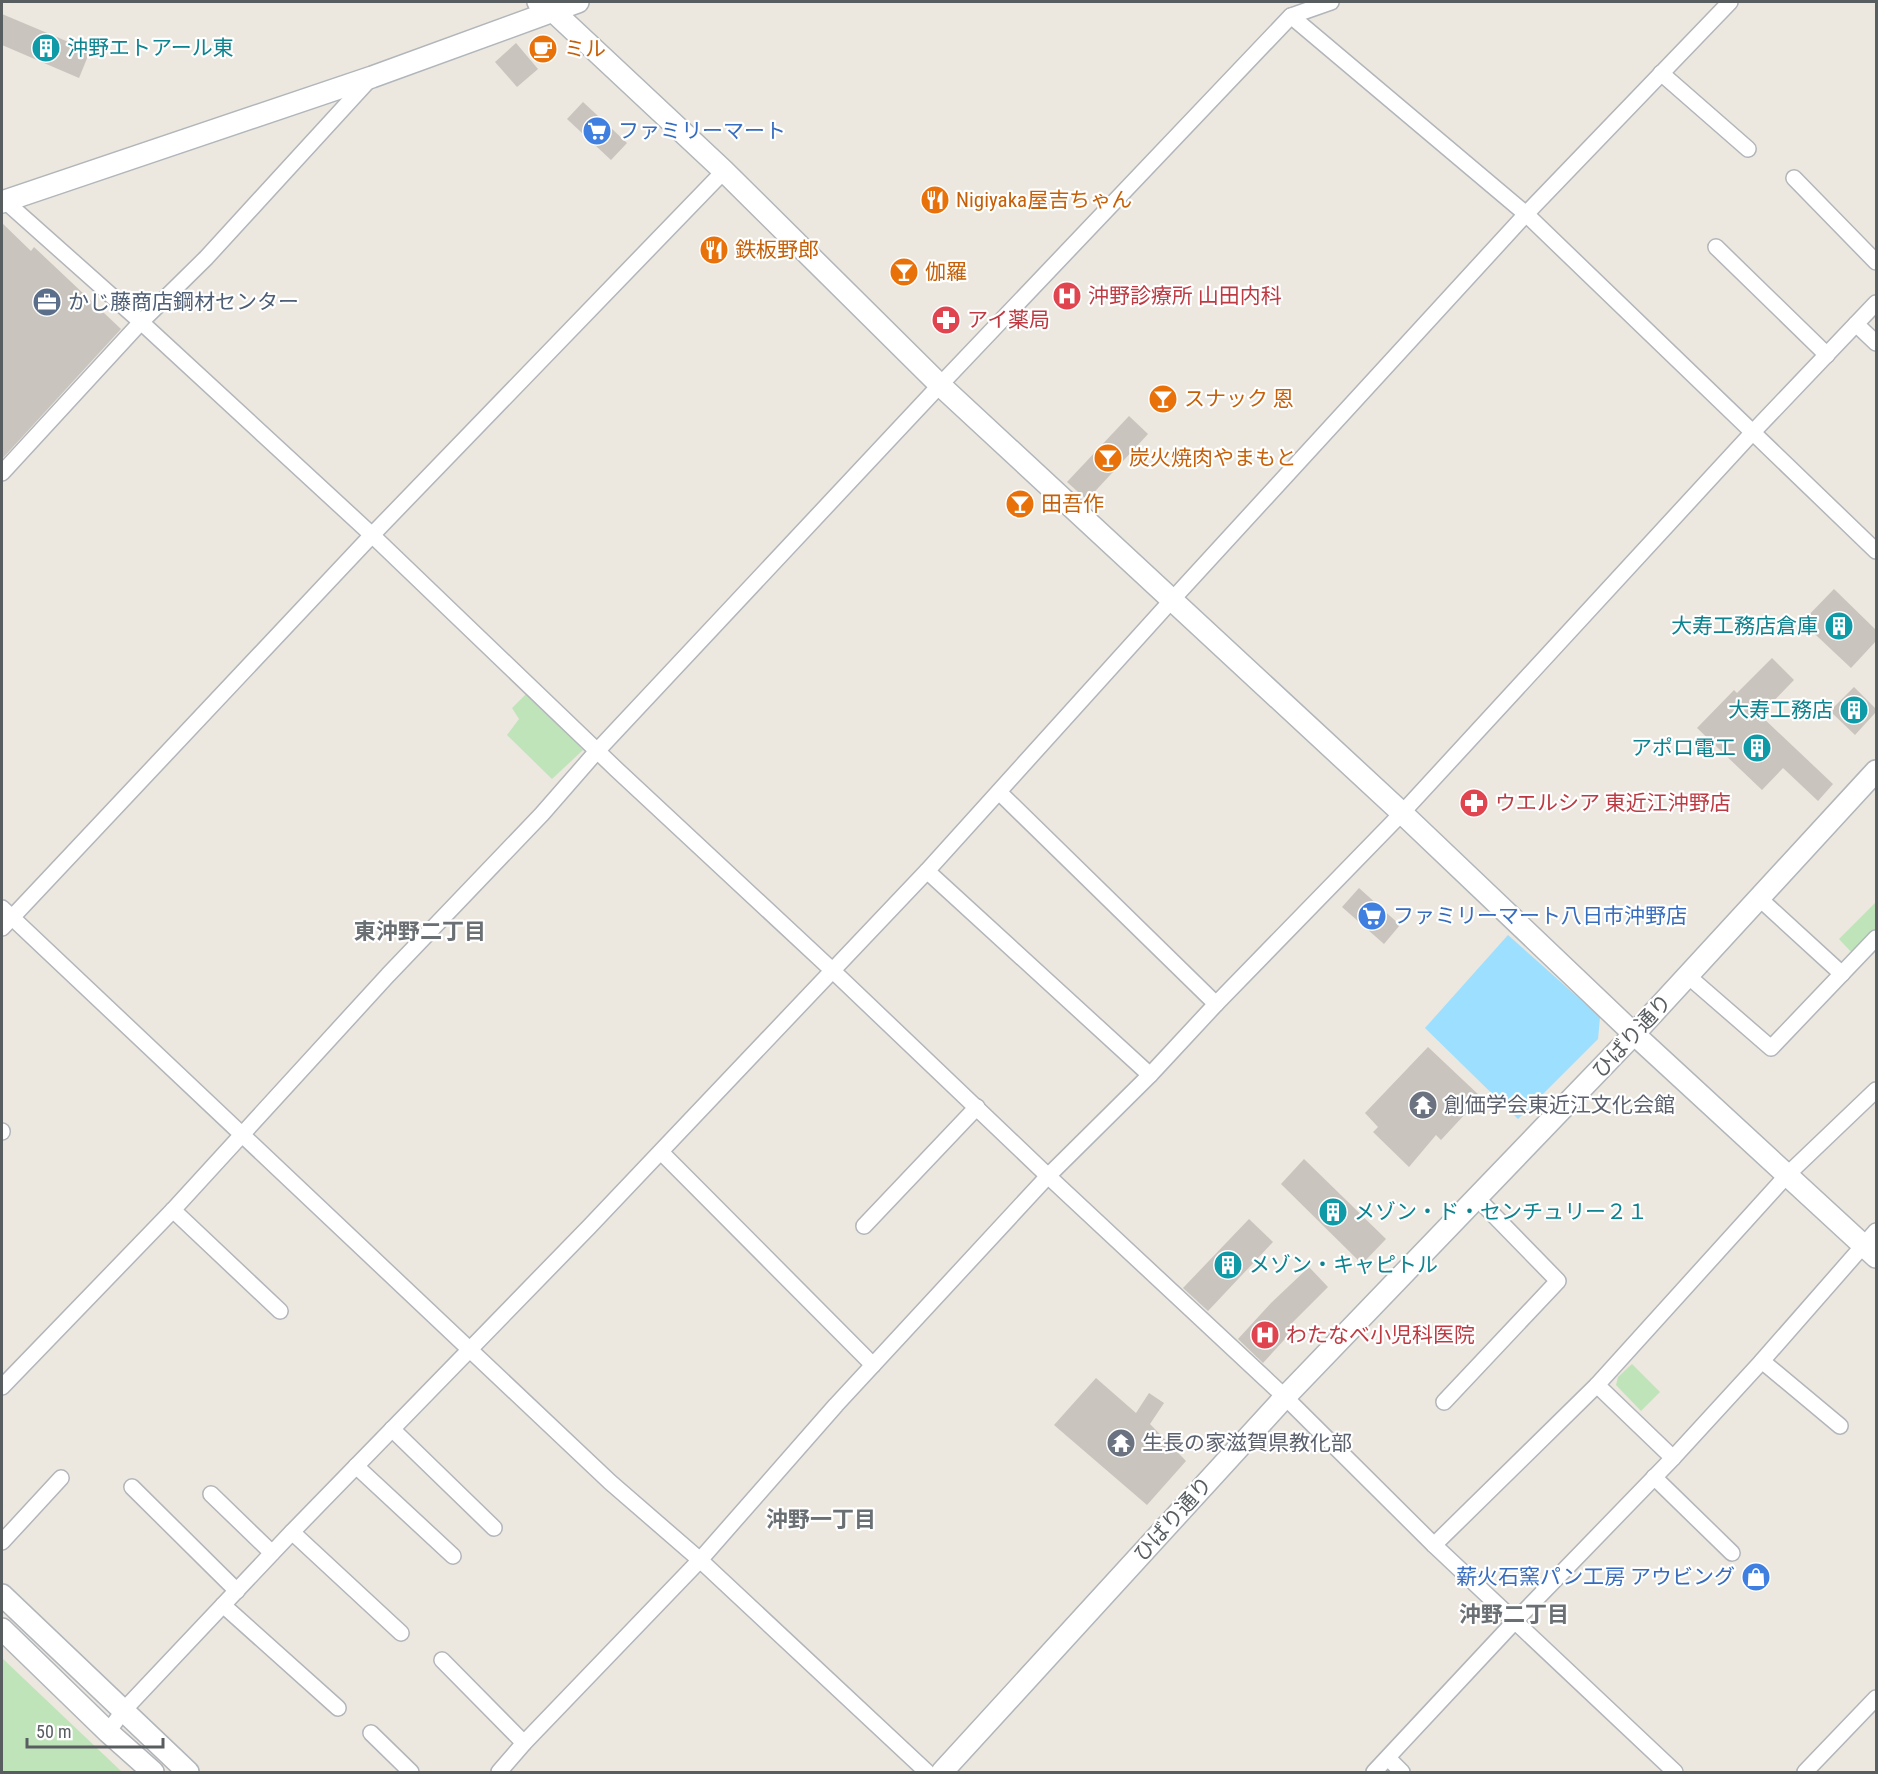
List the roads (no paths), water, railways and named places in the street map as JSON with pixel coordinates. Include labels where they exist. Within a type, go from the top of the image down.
[{"type":"street","points":[[3,201],[372,77],[546,6],[578,2]]},
{"type":"street","points":[[2,1388],[173,1209],[388,975],[542,814],[597,751],[940,385],[1291,16],[1331,2]]},
{"type":"street","points":[[108,1732],[123,1711],[272,1553],[470,1350],[927,871],[1526,214],[1730,2]]},
{"type":"street","points":[[546,6],[724,171],[940,385],[1402,813],[1634,1034],[1788,1174],[1872,1244],[1374,1773]]},
{"type":"street","points":[[1291,16],[1526,214],[1876,550]]},
{"type":"street","points":[[1661,73],[1748,149]]},
{"type":"street","points":[[2,473],[141,322],[206,258],[372,77]]},
{"type":"street","points":[[724,171],[5,918],[242,1133],[610,1482],[700,1560],[927,1773]]},
{"type":"street","points":[[1794,178],[1876,262]]},
{"type":"street","points":[[3,201],[141,322],[372,535],[597,751],[1285,1397],[1434,1545],[1516,1620],[1675,1773]]},
{"type":"street","points":[[1716,247],[1827,355]]},
{"type":"street","points":[[499,1773],[524,1743],[700,1560],[873,1365],[1048,1176],[1150,1075],[1402,813],[1753,432],[1876,303]]},
{"type":"street","points":[[1856,324],[1876,343]]},
{"type":"street","name":"ひばり通り","points":[[942,1773],[1285,1397],[1634,1034],[1876,771]]},
{"type":"street","points":[[999,792],[1216,1004]]},
{"type":"street","points":[[927,871],[1150,1075]]},
{"type":"street","points":[[1760,898],[1842,974]]},
{"type":"street","points":[[1688,976],[1772,1048],[1876,938]]},
{"type":"street","points":[[1434,1545],[1597,1385],[1788,1174],[1876,1090]]},
{"type":"street","points":[[864,1226],[977,1107]]},
{"type":"street","points":[[660,1152],[873,1365]]},
{"type":"street","points":[[1444,1402],[1558,1281],[1477,1197]]},
{"type":"street","points":[[173,1209],[280,1311]]},
{"type":"street","points":[[1762,1361],[1839,1426]]},
{"type":"street","points":[[1597,1385],[1673,1458]]},
{"type":"street","points":[[392,1429],[494,1528]]},
{"type":"street","points":[[356,1466],[453,1556]]},
{"type":"street","points":[[1654,1477],[1732,1553]]},
{"type":"street","points":[[2,1542],[62,1478]]},
{"type":"street","points":[[132,1487],[237,1590]]},
{"type":"street","points":[[211,1494],[272,1553]]},
{"type":"street","points":[[292,1532],[401,1633]]},
{"type":"street","points":[[2,1595],[188,1773]]},
{"type":"street","points":[[223,1605],[339,1708]]},
{"type":"street","points":[[2,1629],[153,1773]]},
{"type":"street","points":[[442,1660],[524,1743]]},
{"type":"street","points":[[1805,1773],[1876,1698]]},
{"type":"street","points":[[371,1733],[411,1773]]},
{"type":"street","points":[[1388,1758],[1402,1773]]},
{"type":"water","points":[[1508,935],[1600,1017],[1598,1039],[1518,1119],[1425,1028]]},
{"type":"place","name":"沖野エトアール東","points":[[46,48]]},
{"type":"place","name":"ミル","points":[[543,49]]},
{"type":"place","name":"ファミリーマート","points":[[597,131]]},
{"type":"place","name":"Nigiyaka屋吉ちゃん","points":[[935,200]]},
{"type":"place","name":"鉄板野郎","points":[[714,250]]},
{"type":"place","name":"伽羅","points":[[904,272]]},
{"type":"place","name":"沖野診療所 山田内科","points":[[1067,296]]},
{"type":"place","name":"かじ藤商店鋼材センター","points":[[47,302]]},
{"type":"place","name":"アイ薬局","points":[[946,320]]},
{"type":"place","name":"スナック 恩","points":[[1163,399]]},
{"type":"place","name":"炭火焼肉やまもと","points":[[1108,458]]},
{"type":"place","name":"田吾作","points":[[1020,504]]},
{"type":"place","name":"大寿工務店倉庫","points":[[1839,626]]},
{"type":"place","name":"大寿工務店","points":[[1854,710]]},
{"type":"place","name":"アポロ電工","points":[[1757,748]]},
{"type":"place","name":"ウエルシア 東近江沖野店","points":[[1474,803]]},
{"type":"place","name":"ファミリーマート八日市沖野店","points":[[1372,916]]},
{"type":"place","name":"創価学会東近江文化会館","points":[[1423,1105]]},
{"type":"place","name":"メゾン・ド・センチュリー２１","points":[[1333,1212]]},
{"type":"place","name":"メゾン・キャピトル","points":[[1228,1265]]},
{"type":"place","name":"わたなべ小児科医院","points":[[1265,1335]]},
{"type":"place","name":"生長の家滋賀県教化部","points":[[1121,1443]]},
{"type":"place","name":"薪火石窯パン工房 アウビング","points":[[1756,1577]]},
{"type":"district","name":"東沖野二丁目","points":[[420,931]]},
{"type":"district","name":"沖野一丁目","points":[[821,1519]]},
{"type":"district","name":"沖野二丁目","points":[[1514,1614]]}]
